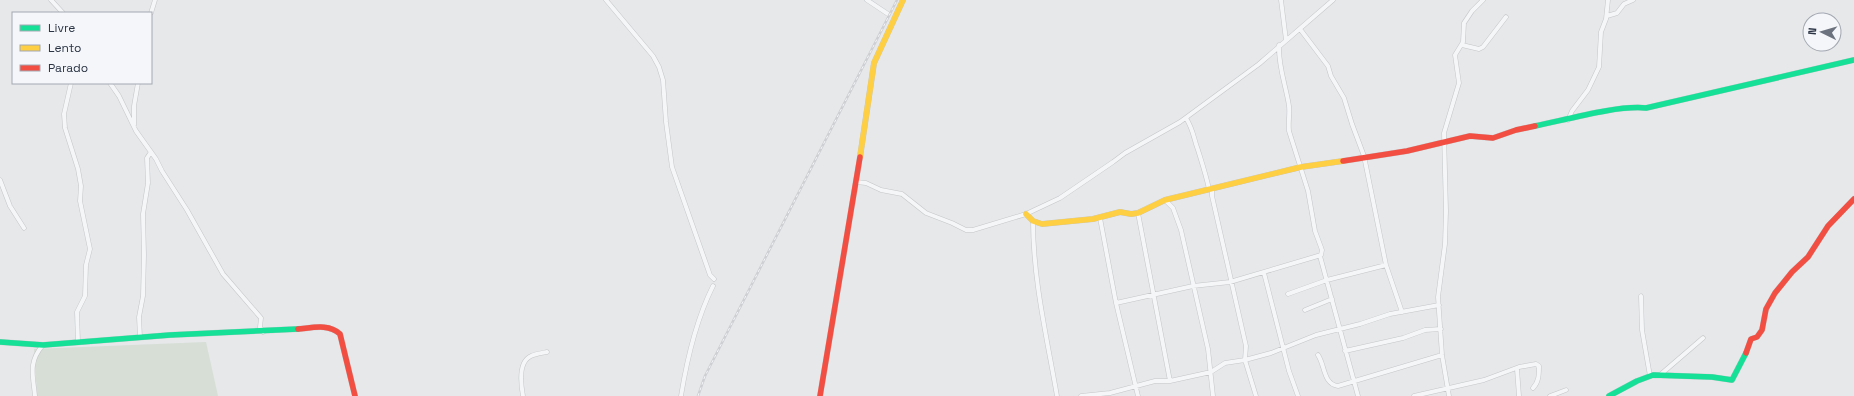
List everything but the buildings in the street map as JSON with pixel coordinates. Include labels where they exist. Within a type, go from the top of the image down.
[{"type":"street","points":[[51,0],[62,12]]},
{"type":"street","points":[[151,12],[155,0]]},
{"type":"street","points":[[606,0],[653,56],[659,67],[663,80],[672,168],[710,275],[714,279]]},
{"type":"street","points":[[867,0],[888,14]]},
{"type":"street","points":[[820,396],[849,215],[856,182],[874,63],[903,0]]},
{"type":"street","points":[[1281,0],[1286,40]]},
{"type":"street","points":[[856,182],[866,183],[881,190],[902,194],[926,213],[966,230],[973,230],[1026,214],[1060,198],[1125,153],[1186,118],[1259,64],[1279,45],[1333,0]]},
{"type":"street","points":[[1449,396],[1446,388],[1442,355],[1439,305],[1446,211],[1443,143],[1446,126],[1459,84],[1455,55],[1462,45],[1466,20],[1483,0]]},
{"type":"street","points":[[1568,120],[1588,90],[1598,67],[1601,32],[1607,16],[1608,0]]},
{"type":"street","points":[[1607,16],[1617,13],[1624,4],[1633,0]]},
{"type":"street","points":[[1462,45],[1479,49],[1483,47],[1506,17]]},
{"type":"street","points":[[1300,29],[1328,66],[1331,76],[1344,98],[1348,114],[1364,156],[1386,265],[1402,312]]},
{"type":"street","points":[[1279,45],[1278,60],[1286,86],[1289,130],[1308,191],[1316,238],[1322,250],[1320,256],[1358,396]]},
{"type":"street","points":[[1026,214],[1033,221],[1042,224],[1100,218],[1120,212],[1131,214],[1138,213],[1165,200],[1301,167],[1348,161],[1364,156],[1407,150],[1470,136],[1493,138],[1516,130],[1610,111],[1637,107],[1646,108],[1854,60]]},
{"type":"street","points":[[71,84],[67,97],[65,128],[82,186],[80,201],[90,249],[86,265],[85,296],[77,312],[78,342]]},
{"type":"street","points":[[111,84],[134,128],[151,152],[187,210],[223,274],[262,318],[260,328],[263,332]]},
{"type":"street","points":[[134,128],[134,106],[138,84]]},
{"type":"street","points":[[1186,118],[1194,131],[1197,149],[1204,163],[1211,189],[1230,282],[1246,346],[1245,360],[1256,396]]},
{"type":"street","points":[[140,337],[139,317],[143,296],[143,214],[148,184],[147,158],[151,152]]},
{"type":"street","points":[[0,180],[10,206],[24,228]]},
{"type":"street","points":[[1609,396],[1650,376],[1712,377],[1732,380],[1742,363],[1751,339],[1757,337],[1762,330],[1766,309],[1772,298],[1792,272],[1808,257],[1813,247],[1832,222],[1854,199]]},
{"type":"street","points":[[1165,200],[1173,208],[1177,217],[1208,349],[1211,372],[1210,379],[1214,396]]},
{"type":"street","points":[[1138,213],[1170,381]]},
{"type":"street","points":[[1100,218],[1116,303],[1138,396]]},
{"type":"street","points":[[1033,221],[1042,320],[1057,396]]},
{"type":"street","points":[[1116,303],[1193,286],[1230,282],[1320,256]]},
{"type":"street","points":[[1288,294],[1327,280],[1386,265]]},
{"type":"street","points":[[1264,273],[1283,347],[1298,396]]},
{"type":"street","points":[[681,396],[685,371],[704,304],[713,286]]},
{"type":"street","points":[[1641,296],[1641,323],[1650,376]]},
{"type":"street","points":[[1305,310],[1332,299]]},
{"type":"street","points":[[1081,396],[1110,393],[1162,380],[1170,381],[1211,372],[1225,362],[1245,360],[1271,353],[1316,335],[1390,314],[1439,305]]},
{"type":"street","points":[[0,342],[43,345],[140,337],[325,328],[337,331],[355,396]]},
{"type":"street","points":[[1346,351],[1403,338],[1425,330],[1441,329]]},
{"type":"street","points":[[1660,375],[1703,338]]},
{"type":"street","points":[[35,396],[32,370],[34,359],[43,345]]},
{"type":"street","points":[[523,396],[522,372],[526,359],[531,356],[547,352]]},
{"type":"street","points":[[1318,355],[1330,383],[1338,386],[1354,382],[1392,368],[1442,355]]},
{"type":"street","points":[[1414,396],[1484,380],[1533,364],[1539,366],[1537,384],[1533,388]]},
{"type":"street","points":[[1517,369],[1519,396]]},
{"type":"street","points":[[1550,396],[1566,390]]},
{"type":"shaded area","points":[[206,342],[218,396],[37,396],[34,349]]},
{"type":"railway","points":[[698,396],[705,376],[897,0]]},
{"type":"traffic: fast","points":[[1535,126],[1606,111],[1646,108],[1854,60]]},
{"type":"traffic: fast","points":[[0,342],[43,345],[170,335],[298,329]]},
{"type":"traffic: fast","points":[[1609,396],[1637,381],[1653,375],[1712,377],[1732,380],[1746,353]]},
{"type":"traffic: slow","points":[[860,157],[874,63],[903,0]]},
{"type":"traffic: slow","points":[[1026,214],[1033,221],[1042,224],[1093,219],[1120,212],[1131,214],[1138,213],[1165,200],[1301,167],[1343,161]]},
{"type":"traffic: jam","points":[[1343,161],[1407,151],[1470,136],[1493,138],[1516,130],[1535,126]]},
{"type":"traffic: jam","points":[[820,396],[860,157]]},
{"type":"traffic: jam","points":[[1746,353],[1751,339],[1757,337],[1762,330],[1766,309],[1775,293],[1792,272],[1808,257],[1828,226],[1854,199]]},
{"type":"traffic: jam","points":[[298,329],[325,327],[331,328],[340,334],[355,396]]}]
